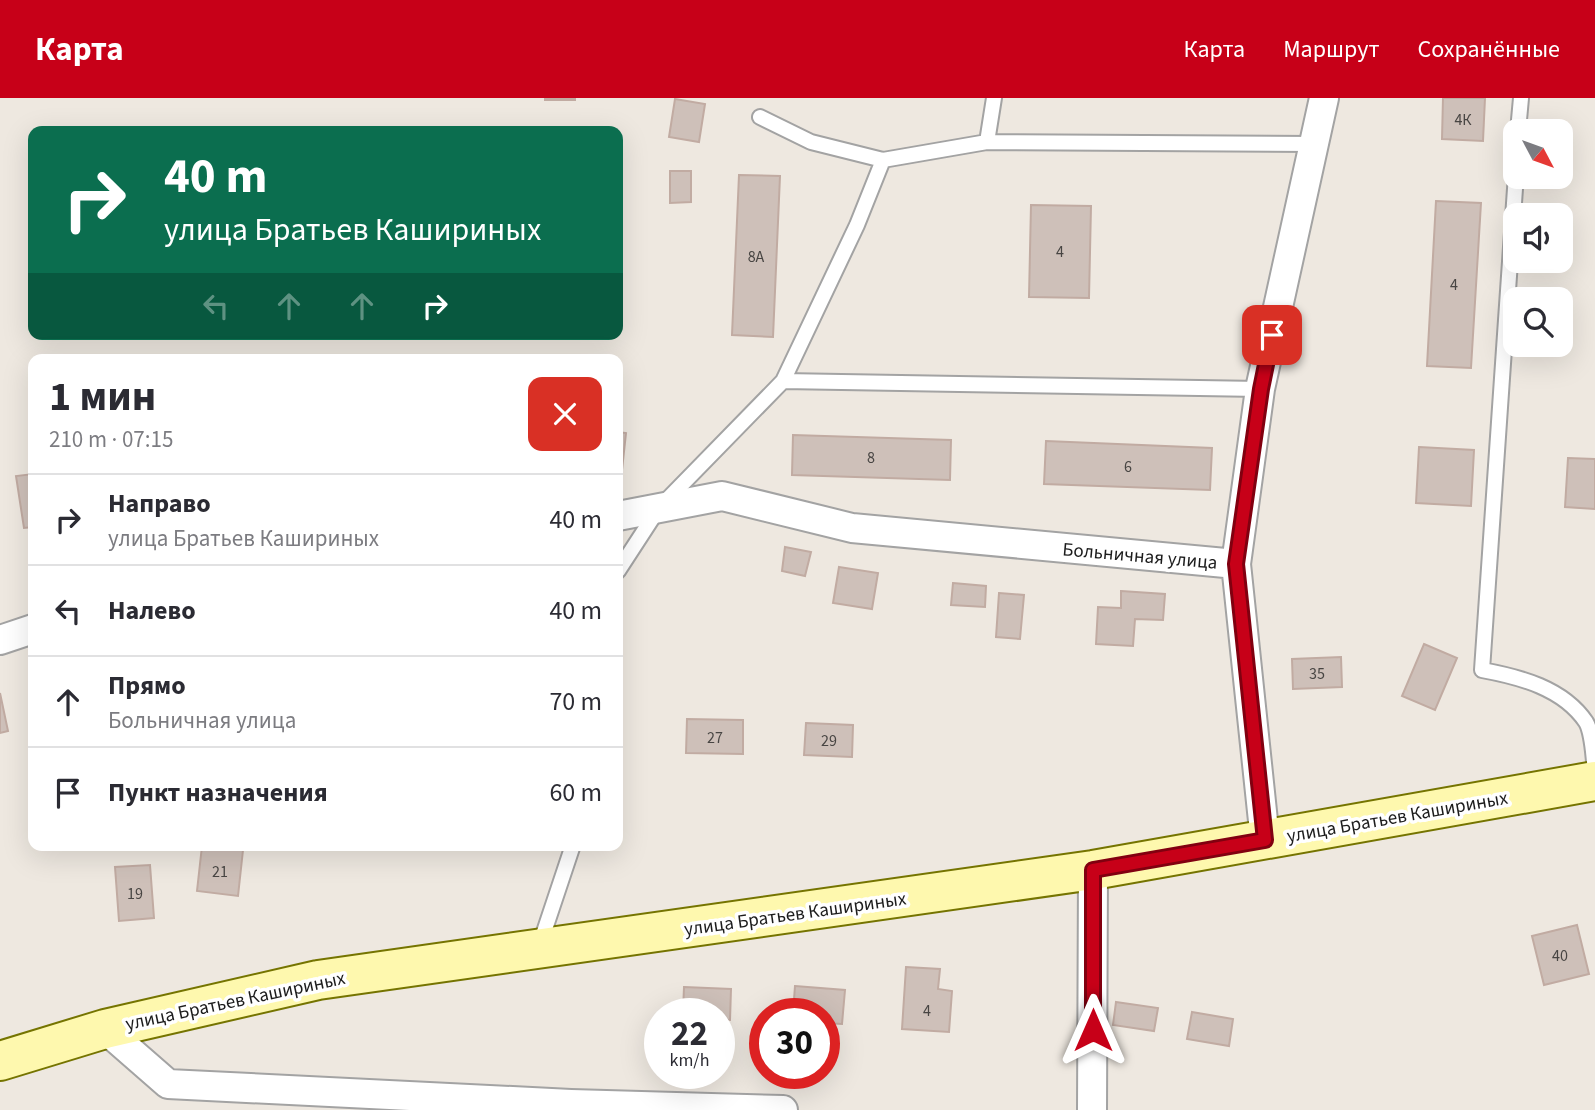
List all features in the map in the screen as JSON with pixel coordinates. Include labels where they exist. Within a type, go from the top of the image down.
[{"type":"main road","name":"улица Братьев Кашириных","points":[[0,1061],[105,1029],[318,980],[1093,870],[1595,781]]},
{"type":"street","name":"Больничная улица","points":[[623,515],[722,496],[852,528],[1236,564],[1261,389],[1324,98]]},
{"type":"street","points":[[1236,564],[1265,840]]},
{"type":"street","points":[[0,640],[28,631]]},
{"type":"street","points":[[1092,1110],[1093,870]]},
{"type":"street","points":[[105,1029],[168,1084],[571,1104],[783,1110]]},
{"type":"lane","points":[[987,142],[994,98]]},
{"type":"lane","points":[[1519,119],[1521,98]]},
{"type":"lane","points":[[760,117],[811,142],[883,160],[987,142],[1314,144]]},
{"type":"lane","points":[[623,563],[659,508],[783,381],[857,225],[883,160]]},
{"type":"lane","points":[[1515,189],[1482,670],[1520,677],[1556,694],[1587,723],[1595,770]]},
{"type":"lane","points":[[783,381],[1261,389]]},
{"type":"lane","points":[[538,950],[571,851]]},
{"type":"building","points":[[575,98],[575,100],[545,100]]},
{"type":"building","points":[[1443,98],[1485,98],[1483,141],[1442,139]]},
{"type":"building","points":[[675,99],[705,104],[699,142],[669,137]]},
{"type":"building","points":[[670,171],[691,171],[691,202],[670,203]]},
{"type":"building","points":[[739,175],[780,176],[773,337],[732,335]]},
{"type":"building","points":[[1436,201],[1481,203],[1471,368],[1427,366]]},
{"type":"building","points":[[1031,205],[1091,206],[1089,298],[1029,297]]},
{"type":"building","points":[[623,433],[626,433],[623,461]]},
{"type":"building","points":[[793,435],[951,440],[950,480],[792,475]]},
{"type":"building","points":[[1046,441],[1212,448],[1210,490],[1044,484]]},
{"type":"building","points":[[1419,447],[1474,450],[1471,506],[1416,503]]},
{"type":"building","points":[[1568,458],[1595,459],[1595,509],[1565,507]]},
{"type":"building","points":[[28,475],[28,528],[24,528],[16,476]]},
{"type":"building","points":[[785,547],[811,552],[805,576],[782,571]]},
{"type":"building","points":[[839,567],[878,573],[872,609],[833,603]]},
{"type":"building","points":[[953,583],[986,586],[985,607],[951,605]]},
{"type":"building","points":[[1121,591],[1165,594],[1163,620],[1135,619],[1133,646],[1096,644],[1098,607],[1121,608]]},
{"type":"building","points":[[999,593],[1024,595],[1020,639],[996,637]]},
{"type":"building","points":[[1424,644],[1457,658],[1435,710],[1402,696]]},
{"type":"building","points":[[1341,657],[1342,687],[1293,689],[1292,659]]},
{"type":"building","points":[[0,693],[8,731],[0,733]]},
{"type":"building","points":[[687,719],[743,720],[743,754],[686,753]]},
{"type":"building","points":[[806,723],[853,725],[852,757],[804,755]]},
{"type":"building","points":[[201,851],[243,851],[238,896],[197,891]]},
{"type":"building","points":[[150,865],[154,918],[119,921],[115,867]]},
{"type":"building","points":[[1577,925],[1589,974],[1544,985],[1532,936]]},
{"type":"building","points":[[906,967],[940,969],[938,989],[952,991],[949,1032],[902,1029]]},
{"type":"building","points":[[795,986],[845,990],[842,1024],[840,998],[794,998]]},
{"type":"building","points":[[684,987],[731,989],[731,998],[684,998]]},
{"type":"building","points":[[1116,1002],[1158,1008],[1154,1031],[1113,1025]]},
{"type":"building","points":[[1192,1012],[1233,1019],[1229,1046],[1187,1039]]},
{"type":"route","points":[[1093,1030],[1093,870],[1265,840],[1236,564],[1261,389],[1272,335]]}]
